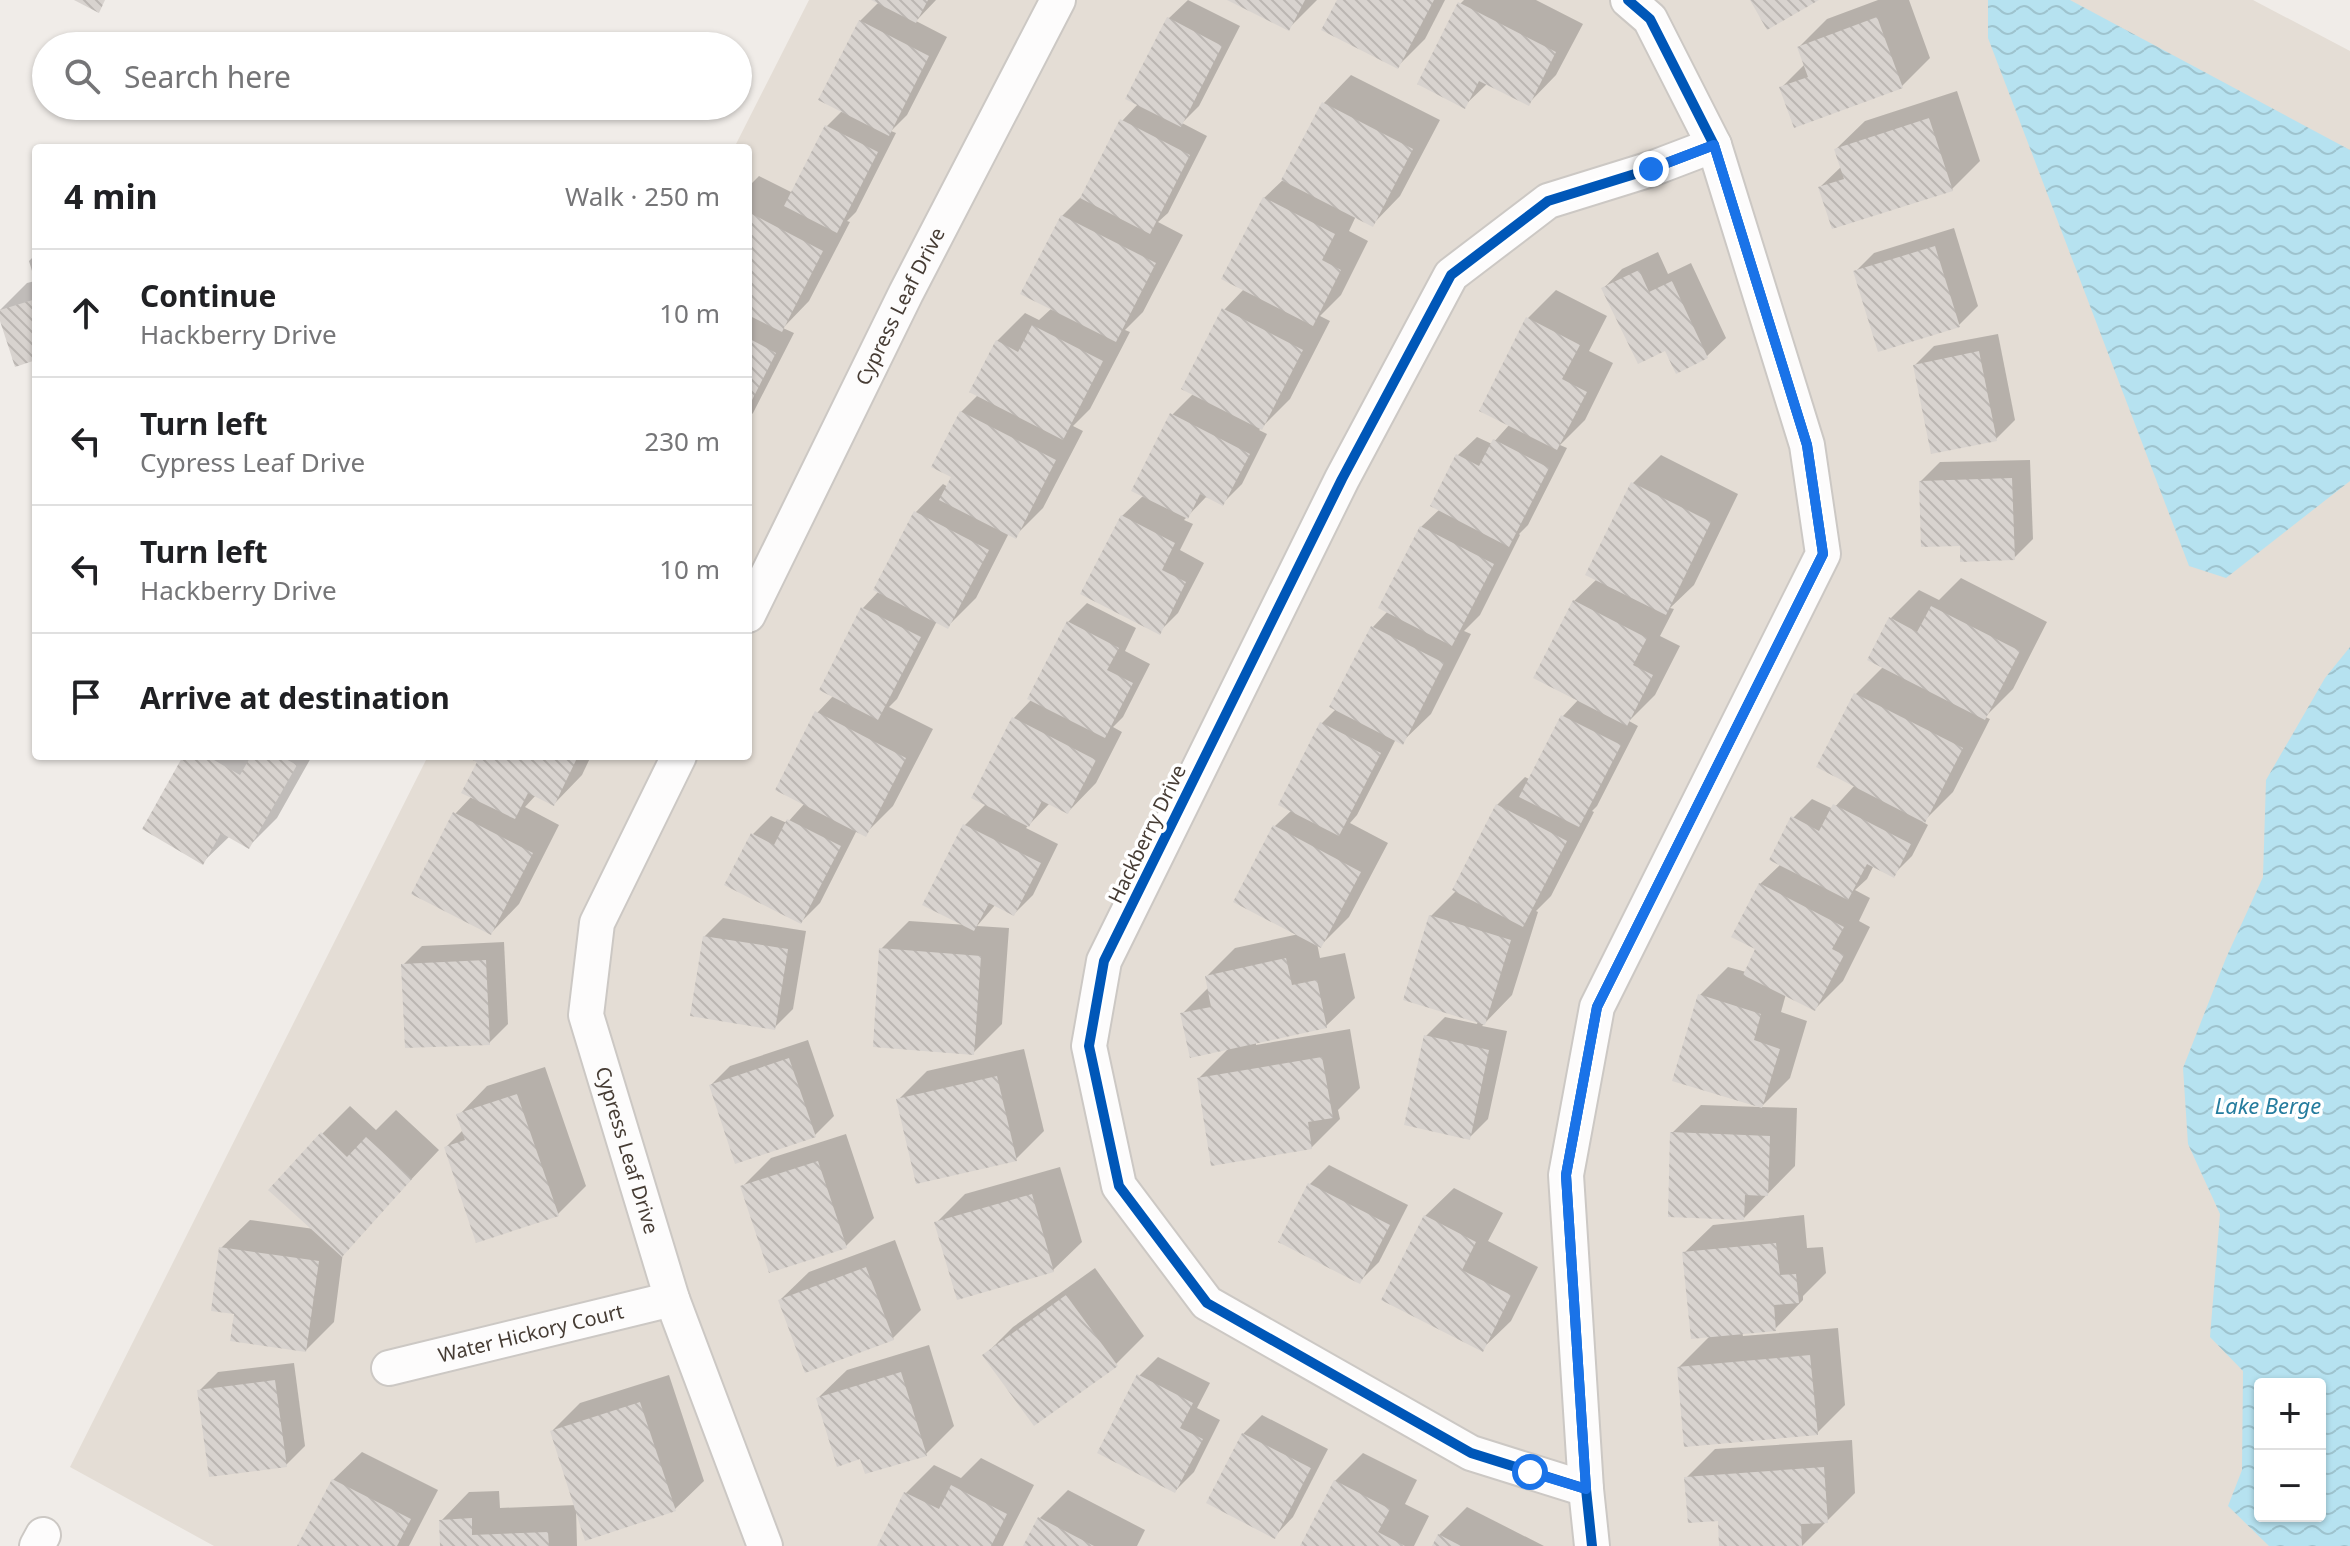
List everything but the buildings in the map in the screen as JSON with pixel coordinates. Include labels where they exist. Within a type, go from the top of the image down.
[{"type":"street","name":"Cypress Leaf Drive","points":[[752,607],[906,293],[1058,0]]},
{"type":"street","points":[[1592,1546],[1566,1175],[1597,1007],[1823,554],[1807,445],[1714,145],[1650,19],[1628,0]]},
{"type":"street","name":"Hackberry Drive","points":[[1586,1489],[1471,1453],[1207,1303],[1119,1186],[1089,1046],[1104,961],[1342,479],[1451,275],[1548,201],[1651,169],[1714,145]]},
{"type":"street","name":"Cypress Leaf Drive","points":[[677,760],[597,923],[586,1015],[672,1299],[765,1546]]},
{"type":"street","name":"Water Hickory Court","points":[[389,1368],[672,1299]]},
{"type":"shaded area","points":[[809,0],[2253,0],[2350,51],[2350,1546],[214,1546],[70,1467],[426,760],[752,760],[752,144],[736,144],[748,120],[752,120],[752,112]]},
{"type":"water","points":[[1988,0],[2070,0],[2350,150],[2350,481],[2226,578],[2189,566],[1988,38]]},
{"type":"water","name":"Lake Berge","points":[[2350,647],[2350,1546],[2269,1546],[2228,1506],[2242,1470],[2243,1371],[2210,1337],[2220,1214],[2188,1144],[2183,1068],[2226,958],[2263,877],[2266,780],[2325,678]]},
{"type":"cycle path","points":[[1592,1546],[1566,1175],[1597,1007],[1823,554],[1807,445],[1714,145],[1650,19],[1628,0]]},
{"type":"cycle path","points":[[1586,1489],[1471,1453],[1207,1303],[1119,1186],[1089,1046],[1104,961],[1342,479],[1451,275],[1548,201],[1651,169],[1714,145]]},
{"type":"route","points":[[1530,1472],[1586,1489],[1566,1175],[1597,1007],[1823,554],[1807,445],[1714,145],[1651,169]]}]
